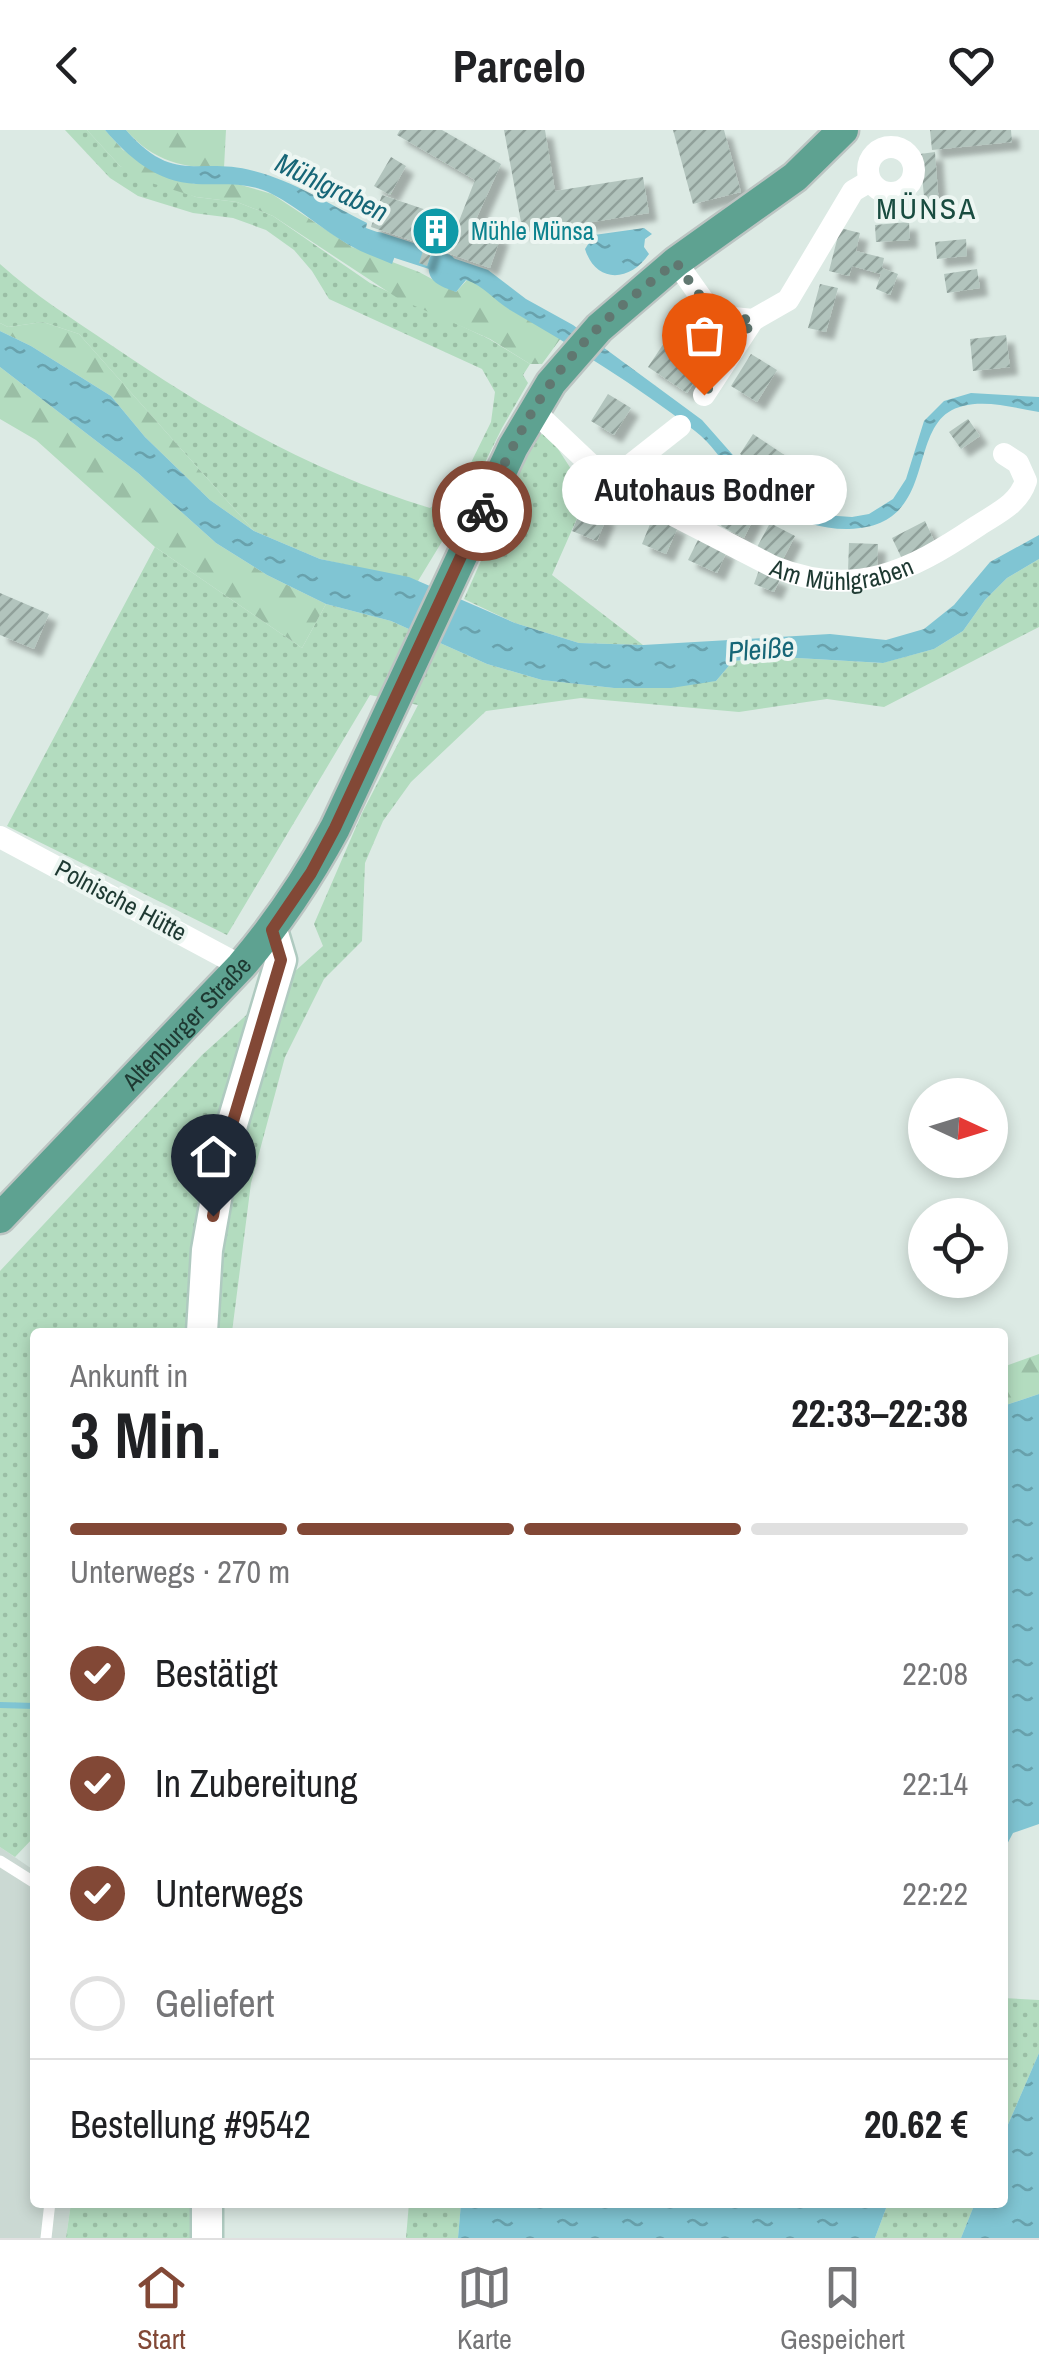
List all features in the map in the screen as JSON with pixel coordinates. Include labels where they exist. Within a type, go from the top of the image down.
[{"type":"main road","points":[[533,410],[572,356],[599,328],[676,262],[795,178],[846,130]]},
{"type":"main road","name":"Altenburger Straße","points":[[0,1218],[241,966],[272,930],[311,873],[398,696],[495,482],[533,410]]},
{"type":"street","points":[[846,130],[873,156]]},
{"type":"street","points":[[894,147],[908,154],[914,169],[910,184],[897,193],[881,192],[870,181],[868,168],[873,156],[879,150],[894,147]]},
{"type":"street","points":[[704,395],[753,320],[788,300],[852,191],[870,181]]},
{"type":"street","points":[[676,262],[705,303],[733,318],[753,320]]},
{"type":"street","name":"Am Mühlgraben","points":[[533,410],[609,482],[774,567],[802,578],[839,582],[884,578],[942,550],[1021,497],[1026,481],[1018,463],[1004,454]]},
{"type":"street","points":[[609,482],[680,426]]},
{"type":"street","name":"Polnische Hütte","points":[[0,837],[241,966]]},
{"type":"street","points":[[202,1328],[206,1250],[225,1148],[281,960],[272,930]]},
{"type":"street","points":[[207,2208],[208,2238]]},
{"type":"lane","points":[[0,1861],[30,1880]]},
{"type":"lane","points":[[46,2238],[49,2208]]},
{"type":"shaded area","points":[[0,1847],[30,1868],[30,2208],[70,2208],[66,2238],[0,2238]]},
{"type":"green space","points":[[65,130],[87,130],[120,166],[196,197],[237,202],[273,216],[370,283],[489,339],[530,364],[523,375],[528,383],[463,507],[418,581],[320,559],[254,531],[79,334],[43,322],[8,327],[0,323],[0,264],[68,316],[226,418],[303,459],[430,508],[459,487],[491,422],[495,392],[482,369],[329,299],[294,250],[266,230],[233,218],[193,213],[138,196],[110,178]]},
{"type":"green space","points":[[87,130],[105,130],[123,150],[194,184],[234,183],[272,194],[352,247],[419,272],[456,292],[467,280],[478,284],[509,309],[561,338],[542,364],[530,364],[490,339],[399,299],[273,216],[237,202],[196,197],[145,181],[120,166]]},
{"type":"green space","points":[[126,130],[226,130],[224,168],[170,161],[147,149]]},
{"type":"green space","points":[[43,322],[79,334],[254,531],[210,500],[145,437],[111,396],[0,331],[0,323],[8,327]]},
{"type":"green space","points":[[0,367],[138,473],[216,543],[267,575],[326,604],[302,648],[155,547],[36,440],[0,419]]},
{"type":"green space","points":[[535,435],[551,438],[571,469],[577,467],[594,480],[552,575],[643,645],[579,643],[515,623],[464,599],[492,536],[488,532]]},
{"type":"green space","points":[[155,547],[302,648],[326,604],[391,621],[487,664],[542,680],[614,688],[716,681],[733,661],[780,657],[882,663],[934,649],[963,631],[1007,578],[1039,559],[1039,627],[884,707],[827,699],[739,712],[581,698],[486,711],[411,782],[383,821],[365,863],[362,941],[324,979],[285,1057],[251,1183],[233,1328],[30,1328],[30,1841],[15,1857],[0,1847],[0,1271],[202,1055],[323,946],[314,924],[362,813],[418,705],[370,695],[227,935],[7,826]]},
{"type":"green space","points":[[1039,1354],[1039,1394],[1008,1404],[1008,1365]]},
{"type":"green space","points":[[1008,1998],[1039,2000],[1039,2053],[1008,2124]]},
{"type":"green space","points":[[70,2208],[198,2208],[198,2238],[66,2238]]},
{"type":"green space","points":[[409,2208],[461,2208],[458,2238],[406,2238]]},
{"type":"green space","points":[[886,2208],[973,2208],[961,2238],[875,2238]]},
{"type":"water","points":[[105,130],[126,130],[143,147],[173,164],[234,167],[283,181],[367,223],[366,228],[405,242],[401,254],[396,253],[392,264],[360,250],[263,190],[169,179],[134,159]]},
{"type":"water","points":[[644,228],[652,234],[645,239],[644,247],[649,254],[633,270],[605,273],[590,260],[585,249],[594,235]]},
{"type":"water","points":[[432,251],[488,270],[526,299],[573,325],[702,420],[762,488],[823,515],[869,514],[893,499],[906,479],[924,421],[944,401],[971,393],[1039,397],[1039,412],[982,404],[963,406],[944,415],[933,431],[911,492],[898,510],[879,523],[849,529],[817,526],[758,498],[706,441],[673,414],[478,286],[466,280],[456,292],[435,282],[429,273]]},
{"type":"water","name":"Pleiße","points":[[0,331],[111,396],[145,437],[210,500],[254,531],[320,559],[409,577],[515,623],[579,643],[643,645],[830,634],[886,640],[924,629],[954,605],[990,562],[1039,535],[1039,559],[1007,578],[963,631],[934,649],[883,663],[780,657],[733,661],[716,681],[671,688],[614,688],[542,680],[487,664],[391,621],[326,604],[267,575],[216,543],[138,473],[0,367]]},
{"type":"water","points":[[1039,1394],[1039,1824],[1013,1833],[1008,1842],[1008,1404]]},
{"type":"water","points":[[1039,2053],[1039,2238],[961,2238],[973,2208],[1008,2208],[1008,2124]]},
{"type":"water","points":[[460,2208],[886,2208],[875,2238],[458,2238]]},
{"type":"building","points":[[400,130],[442,130],[501,164],[473,226],[501,236],[490,268],[433,248],[427,266],[419,263],[425,245],[371,227],[382,195],[459,221],[475,180],[397,135]]},
{"type":"building","points":[[504,130],[545,130],[555,191],[643,177],[649,213],[523,233]]},
{"type":"building","points":[[673,130],[724,130],[741,192],[693,204]]},
{"type":"building","points":[[930,130],[1011,130],[1012,142],[932,150]]},
{"type":"building","points":[[935,152],[939,206],[925,207],[920,154]]},
{"type":"building","points":[[391,157],[406,166],[390,195],[374,186]]},
{"type":"building","points":[[909,222],[910,240],[876,242],[875,225]]},
{"type":"building","points":[[840,228],[860,233],[856,251],[884,258],[882,268],[898,274],[890,295],[876,289],[881,274],[852,266],[849,276],[829,271]]},
{"type":"building","points":[[966,239],[967,256],[937,259],[935,242]]},
{"type":"building","points":[[977,269],[980,288],[947,293],[944,274]]},
{"type":"building","points":[[820,284],[838,288],[826,332],[808,328]]},
{"type":"building","points":[[707,319],[731,329],[687,393],[648,367],[668,337],[686,350]]},
{"type":"building","points":[[1006,335],[1010,367],[973,371],[970,339]]},
{"type":"building","points":[[751,354],[777,370],[757,402],[731,386]]},
{"type":"building","points":[[608,394],[631,408],[614,435],[591,421]]},
{"type":"building","points":[[968,419],[980,436],[961,449],[949,432]]},
{"type":"building","points":[[753,434],[786,456],[774,475],[740,454]]},
{"type":"building","points":[[666,461],[691,482],[680,496],[669,488],[663,496],[648,484]]},
{"type":"building","points":[[733,504],[755,516],[744,538],[721,526]]},
{"type":"building","points":[[582,507],[607,517],[597,541],[572,531]]},
{"type":"building","points":[[653,517],[678,527],[666,554],[642,544]]},
{"type":"building","points":[[925,521],[937,547],[904,563],[892,538]]},
{"type":"building","points":[[770,523],[795,536],[781,563],[756,549]]},
{"type":"building","points":[[699,538],[727,551],[717,573],[688,560]]},
{"type":"building","points":[[849,543],[878,544],[877,571],[848,571]]},
{"type":"building","points":[[759,570],[780,579],[774,592],[754,584]]},
{"type":"building","points":[[0,593],[49,614],[34,649],[0,635]]},
{"type":"waterway","name":"Mühlgraben","points":[[378,242],[446,264]]},
{"type":"waterway","points":[[0,1705],[30,1706]]},
{"type":"way so far","points":[[482,511],[533,410],[572,356],[616,310],[676,262],[705,303],[733,318],[753,320],[704,395]]},
{"type":"place","name":"Mühle Münsa","points":[[436,231]]},
{"type":"place","name":"Autohaus Bodner","points":[[704,395]]},
{"type":"district","name":"MÜNSA","points":[[927,209]]},
{"type":"route","points":[[213,1216],[225,1148],[281,960],[272,930],[311,873],[335,828],[482,511]]}]
